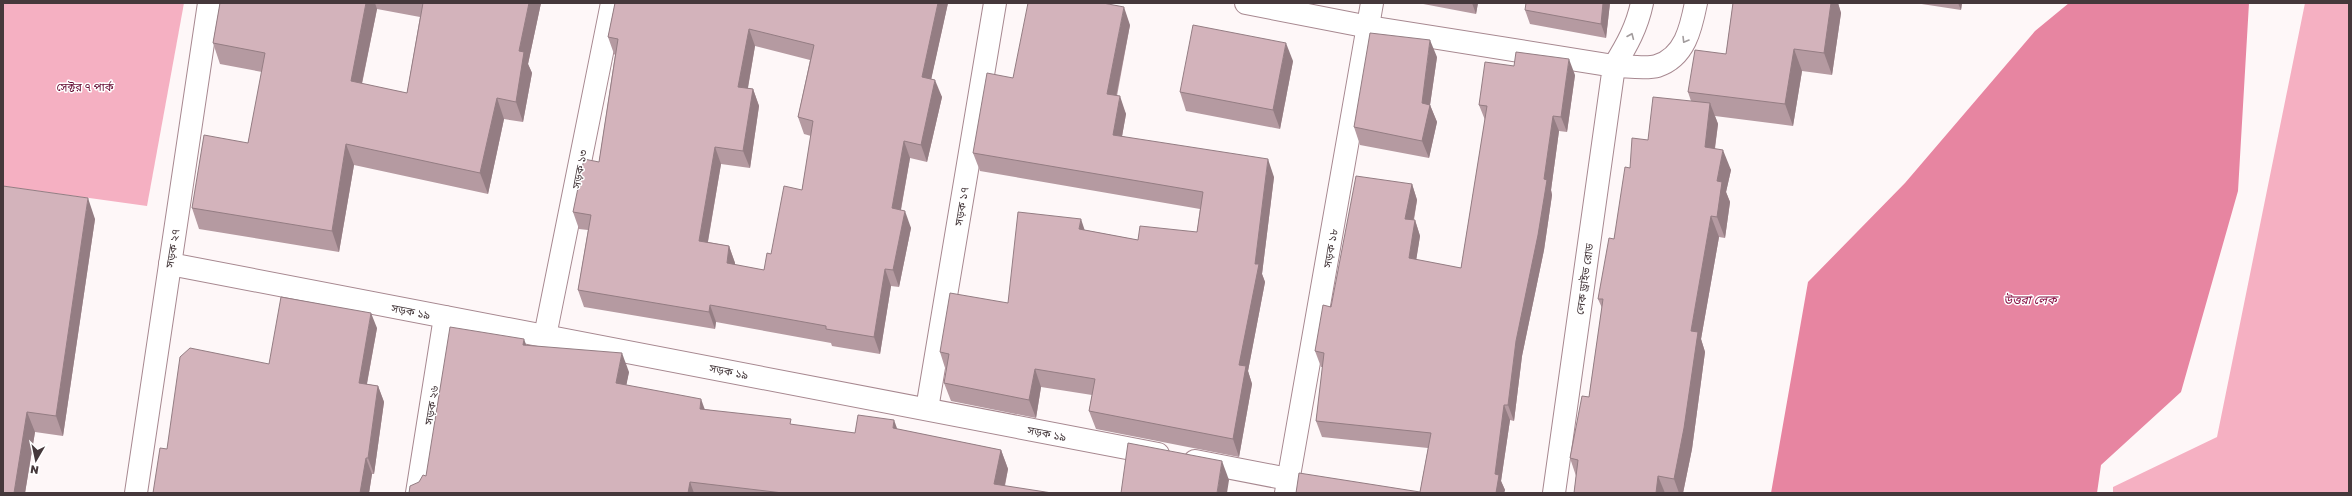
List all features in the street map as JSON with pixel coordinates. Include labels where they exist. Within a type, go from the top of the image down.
[{"type":"street","name":"সড়ক ২৭","points":[[136,493],[209,3]]},
{"type":"street","name":"সড়ক ১৩","points":[[545,336],[612,3]]},
{"type":"street","name":"সড়ক ১৭","points":[[927,409],[995,3]]},
{"type":"street","points":[[1246,3],[1369,27],[1614,66],[1657,66],[1676,55],[1690,32],[1696,3]]},
{"type":"street","name":"সড়ক ১৮","points":[[1287,486],[1369,27],[1372,3]]},
{"type":"street","name":"লেক ড্রাইভ রোড","points":[[1554,493],[1614,66],[1629,42],[1638,20],[1642,3]]},
{"type":"street","name":"সড়ক ১৯","points":[[170,264],[927,409],[1287,486]]},
{"type":"street","name":"সড়ক ২৬","points":[[417,493],[445,317]]},
{"type":"green space","name":"সেক্টর ৭ পার্ক","points":[[3,3],[184,3],[147,206],[3,186]]},
{"type":"green space","points":[[2305,3],[2349,3],[2349,493],[2113,493],[2113,487],[2217,437]]},
{"type":"water","name":"উত্তরা লেক","points":[[2069,3],[2249,3],[2238,191],[2181,392],[2101,465],[2097,493],[1771,493],[1808,282],[1905,183],[2035,31]]},
{"type":"building","points":[[220,3],[366,3],[351,81],[407,93],[423,3],[529,3],[519,51],[524,52],[516,102],[497,98],[480,173],[346,144],[332,231],[192,208],[204,135],[248,143],[265,53],[213,43]]},
{"type":"building","points":[[615,3],[938,3],[922,77],[935,80],[921,145],[904,141],[892,208],[905,211],[893,270],[885,269],[874,337],[826,329],[826,326],[710,305],[709,312],[578,290],[591,215],[573,212],[584,159],[599,162],[618,39],[608,37]],"holes":[[[749,29],[814,45],[798,117],[813,121],[802,190],[784,186],[771,254],[767,253],[764,270],[727,263],[729,246],[699,241],[715,147],[743,151],[753,89],[738,87]]]},
{"type":"building","points":[[1028,3],[1103,3],[1124,7],[1107,94],[1120,96],[1113,135],[1268,159],[1255,264],[1259,264],[1239,365],[1246,366],[1233,439],[1089,411],[1095,379],[1035,369],[1029,400],[944,383],[949,354],[940,352],[950,293],[1008,303],[1018,212],[1081,219],[1079,229],[1138,240],[1140,226],[1197,232],[1203,192],[973,153],[987,73],[1013,78]]},
{"type":"building","points":[[1526,3],[1603,3],[1601,24],[1525,10]]},
{"type":"building","points":[[1733,3],[1831,3],[1824,53],[1794,49],[1785,104],[1688,92],[1695,50],[1726,54]]},
{"type":"building","points":[[1193,25],[1286,43],[1273,110],[1180,92]]},
{"type":"building","points":[[1370,33],[1430,40],[1422,103],[1430,105],[1422,141],[1354,127]]},
{"type":"building","points":[[1516,52],[1569,59],[1561,117],[1553,116],[1544,179],[1547,180],[1538,235],[1516,341],[1508,405],[1504,405],[1495,474],[1499,475],[1496,493],[1296,493],[1299,473],[1420,492],[1431,433],[1316,421],[1324,353],[1315,351],[1323,305],[1331,307],[1356,176],[1412,184],[1405,219],[1415,220],[1409,258],[1461,268],[1487,106],[1479,105],[1485,62],[1514,66]]},
{"type":"building","points":[[1653,97],[1710,103],[1705,147],[1723,150],[1717,181],[1722,182],[1717,217],[1711,216],[1691,331],[1698,332],[1684,428],[1674,479],[1658,476],[1656,493],[1574,493],[1578,460],[1570,458],[1582,396],[1589,397],[1603,299],[1598,299],[1609,238],[1614,239],[1625,167],[1630,168],[1632,138],[1648,140]]},
{"type":"building","points":[[3,186],[88,198],[56,416],[27,412],[14,493],[3,493]]},
{"type":"building","points":[[281,297],[371,313],[359,383],[378,386],[368,458],[366,458],[360,493],[153,493],[160,448],[167,449],[180,357],[190,348],[269,364]]},
{"type":"building","points":[[450,327],[524,339],[523,345],[622,353],[616,383],[701,399],[700,409],[791,419],[790,424],[855,433],[858,415],[894,420],[893,428],[1001,450],[994,484],[1052,493],[783,493],[690,482],[688,493],[409,493],[410,486],[419,482],[423,475],[426,476]]},
{"type":"building","points":[[1128,443],[1222,461],[1217,493],[1121,493]]}]
